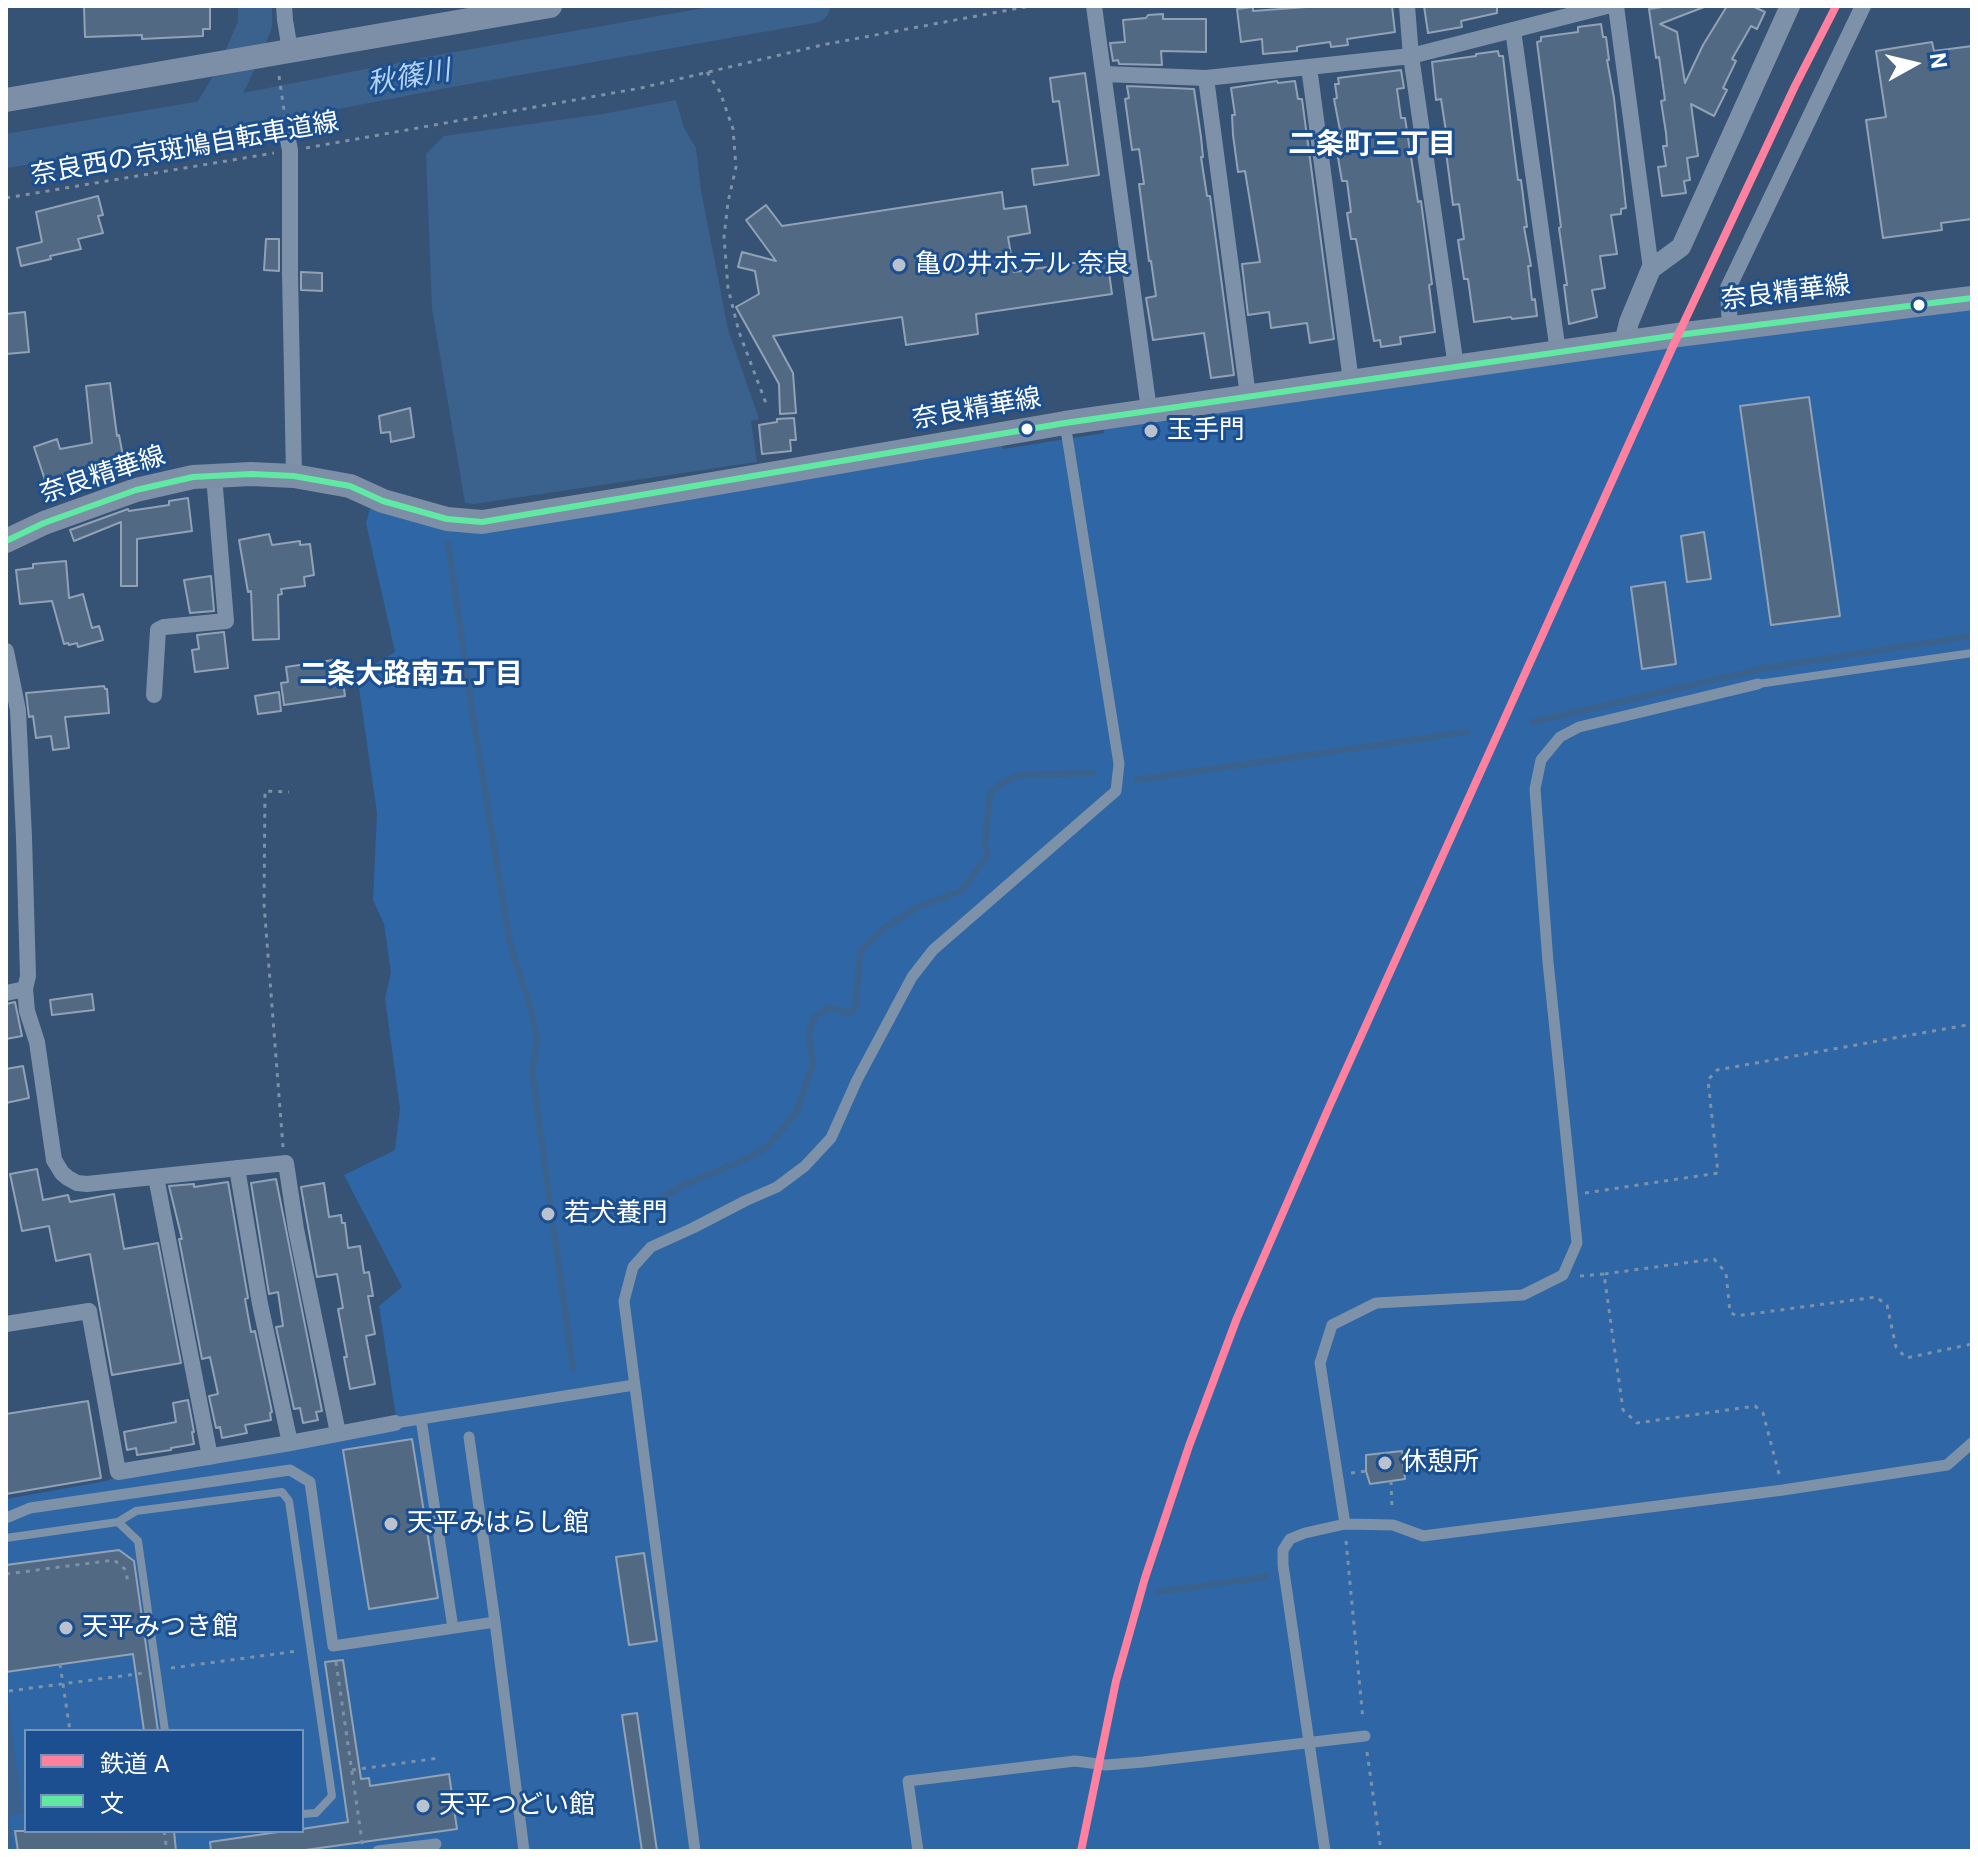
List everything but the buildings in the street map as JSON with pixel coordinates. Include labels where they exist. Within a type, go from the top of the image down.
[{"type":"main road","points":[[6,100],[220,62],[281,57],[550,6]]},
{"type":"main road","name":"奈良精華線","points":[[6,541],[44,523],[136,490],[193,477],[251,474],[294,476],[350,486],[383,501],[447,519],[482,522],[1149,410],[1972,298]]},
{"type":"street","points":[[281,57],[284,6]]},
{"type":"street","points":[[1094,6],[1149,410]]},
{"type":"street","points":[[1407,6],[1411,56],[1456,367]]},
{"type":"street","points":[[1104,74],[1206,78],[1411,56],[1607,6]]},
{"type":"street","points":[[1616,6],[1651,269],[1629,322],[1624,343]]},
{"type":"street","points":[[1651,269],[1681,247],[1790,6]]},
{"type":"street","points":[[1730,329],[1728,288],[1863,6]]},
{"type":"street","points":[[1513,30],[1558,352]]},
{"type":"street","points":[[1309,67],[1351,381]]},
{"type":"street","points":[[1206,78],[1248,396]]},
{"type":"street","points":[[289,145],[294,476]]},
{"type":"street","points":[[695,1851],[624,1301],[633,1267],[651,1247],[777,1187],[805,1166],[831,1138],[857,1080],[912,977],[933,950],[1116,791],[1119,764],[1065,423]]},
{"type":"street","points":[[154,695],[158,630],[226,621],[214,476]]},
{"type":"street","points":[[6,651],[18,710],[27,1011],[37,1042],[54,1160],[68,1178],[87,1184],[286,1163],[302,1260],[338,1433]]},
{"type":"street","points":[[1345,1524],[1320,1363],[1332,1325],[1376,1303],[1523,1295],[1563,1275],[1577,1243],[1548,962],[1535,789],[1541,760],[1560,737],[1579,727],[1758,684]]},
{"type":"street","points":[[6,993],[25,989]]},
{"type":"street","points":[[237,1168],[260,1304],[290,1443]]},
{"type":"street","points":[[156,1177],[210,1457]]},
{"type":"street","points":[[6,1324],[89,1311],[118,1472],[634,1385]]},
{"type":"street","points":[[421,1419],[453,1628]]},
{"type":"street","points":[[469,1437],[524,1851]]},
{"type":"street","points":[[1325,1851],[1283,1565],[1283,1550],[1290,1539],[1345,1524],[1393,1525],[1423,1536],[1783,1490],[1947,1465],[1972,1443]]},
{"type":"street","points":[[6,1518],[30,1508],[290,1470],[310,1482],[333,1646],[495,1622]]},
{"type":"street","points":[[918,1851],[908,1781],[1075,1761],[1106,1765],[1365,1736]]},
{"type":"street","points":[[378,1851],[436,1844]]},
{"type":"lane","points":[[1758,684],[1972,653]]},
{"type":"lane","points":[[6,1538],[118,1522],[136,1511],[282,1492],[289,1501],[332,1796],[316,1813],[304,1814]]},
{"type":"lane","points":[[118,1522],[138,1541],[165,1729]]},
{"type":"path","name":"奈良西の京斑鳩自転車道線","points":[[6,198],[289,145],[641,88],[822,45],[1030,6]]},
{"type":"path","points":[[281,57],[289,145]]},
{"type":"path","points":[[707,72],[720,92],[733,129],[736,167],[724,237],[728,288],[739,332],[767,406]]},
{"type":"path","points":[[286,1163],[264,889],[265,791],[289,792]]},
{"type":"path","points":[[1574,1194],[1718,1173],[1708,1080],[1717,1070],[1972,1024]]},
{"type":"path","points":[[1564,1272],[1574,1277],[1714,1259],[1726,1273],[1730,1312],[1736,1316],[1876,1297],[1887,1305],[1896,1347],[1906,1358],[1972,1344]]},
{"type":"path","points":[[1604,1274],[1623,1410],[1637,1423],[1755,1406],[1763,1413],[1783,1490]]},
{"type":"path","points":[[1391,1481],[1393,1525]]},
{"type":"path","points":[[1345,1524],[1365,1736],[1381,1851]]},
{"type":"path","points":[[6,1574],[114,1560],[126,1570],[128,1585]]},
{"type":"path","points":[[333,1646],[363,1851]]},
{"type":"path","points":[[60,1664],[70,1729]]},
{"type":"path","points":[[352,1770],[439,1758]]},
{"type":"shaded area","points":[[676,100],[684,128],[696,148],[728,329],[759,419],[751,421],[757,462],[465,503],[432,309],[426,154],[444,136],[602,114]]},
{"type":"shaded area","points":[[1972,304],[1972,1851],[6,1851],[6,1499],[106,1481],[122,1475],[398,1430],[379,1306],[402,1287],[344,1175],[395,1150],[400,1109],[385,998],[391,973],[384,924],[373,900],[377,813],[357,674],[395,652],[366,523],[370,508],[506,527],[639,509],[1001,443],[1003,449],[1104,433],[1104,426]]},
{"type":"shaded area","points":[[6,1687],[23,1813],[9,1816],[13,1848],[9,1848],[10,1851],[6,1851]]},
{"type":"waterway","points":[[208,117],[232,78],[255,25],[255,6]]},
{"type":"waterway","name":"秋篠川","points":[[6,151],[813,6]]},
{"type":"waterway","points":[[448,543],[510,944],[531,1009],[537,1040],[532,1071],[573,1369]]},
{"type":"waterway","points":[[1533,722],[1766,668],[1972,636]]},
{"type":"waterway","points":[[1137,780],[1467,732]]},
{"type":"waterway","points":[[594,1210],[652,1204],[683,1185],[766,1148],[796,1113],[813,1064],[809,1031],[816,1015],[830,1008],[851,1013],[856,1006],[860,952],[882,930],[918,907],[961,891],[988,855],[985,845],[990,793],[1002,783],[1020,775],[1093,773]]},
{"type":"waterway","points":[[1158,1592],[1266,1577]]},
{"type":"rail line","name":"A","points":[[1081,1851],[1116,1681],[1145,1578],[1189,1446],[1237,1318],[1329,1107],[1678,335],[1836,6]]},
{"type":"transit line","name":"文","points":[[6,541],[44,523],[136,490],[193,477],[251,474],[294,476],[350,486],[383,501],[447,519],[482,522],[1065,423],[1678,335],[1972,298]]},
{"type":"place","name":"亀の井ホテル 奈良","points":[[899,265]]},
{"type":"place","name":"玉手門","points":[[1151,431]]},
{"type":"place","name":"若犬養門","points":[[548,1214]]},
{"type":"place","name":"休憩所","points":[[1385,1463]]},
{"type":"place","name":"天平みはらし館","points":[[391,1524]]},
{"type":"place","name":"天平みつき館","points":[[66,1628]]},
{"type":"place","name":"天平つどい館","points":[[423,1806]]},
{"type":"district","name":"二条町三丁目","points":[[1372,146]]},
{"type":"district","name":"二条大路南五丁目","points":[[411,676]]}]
